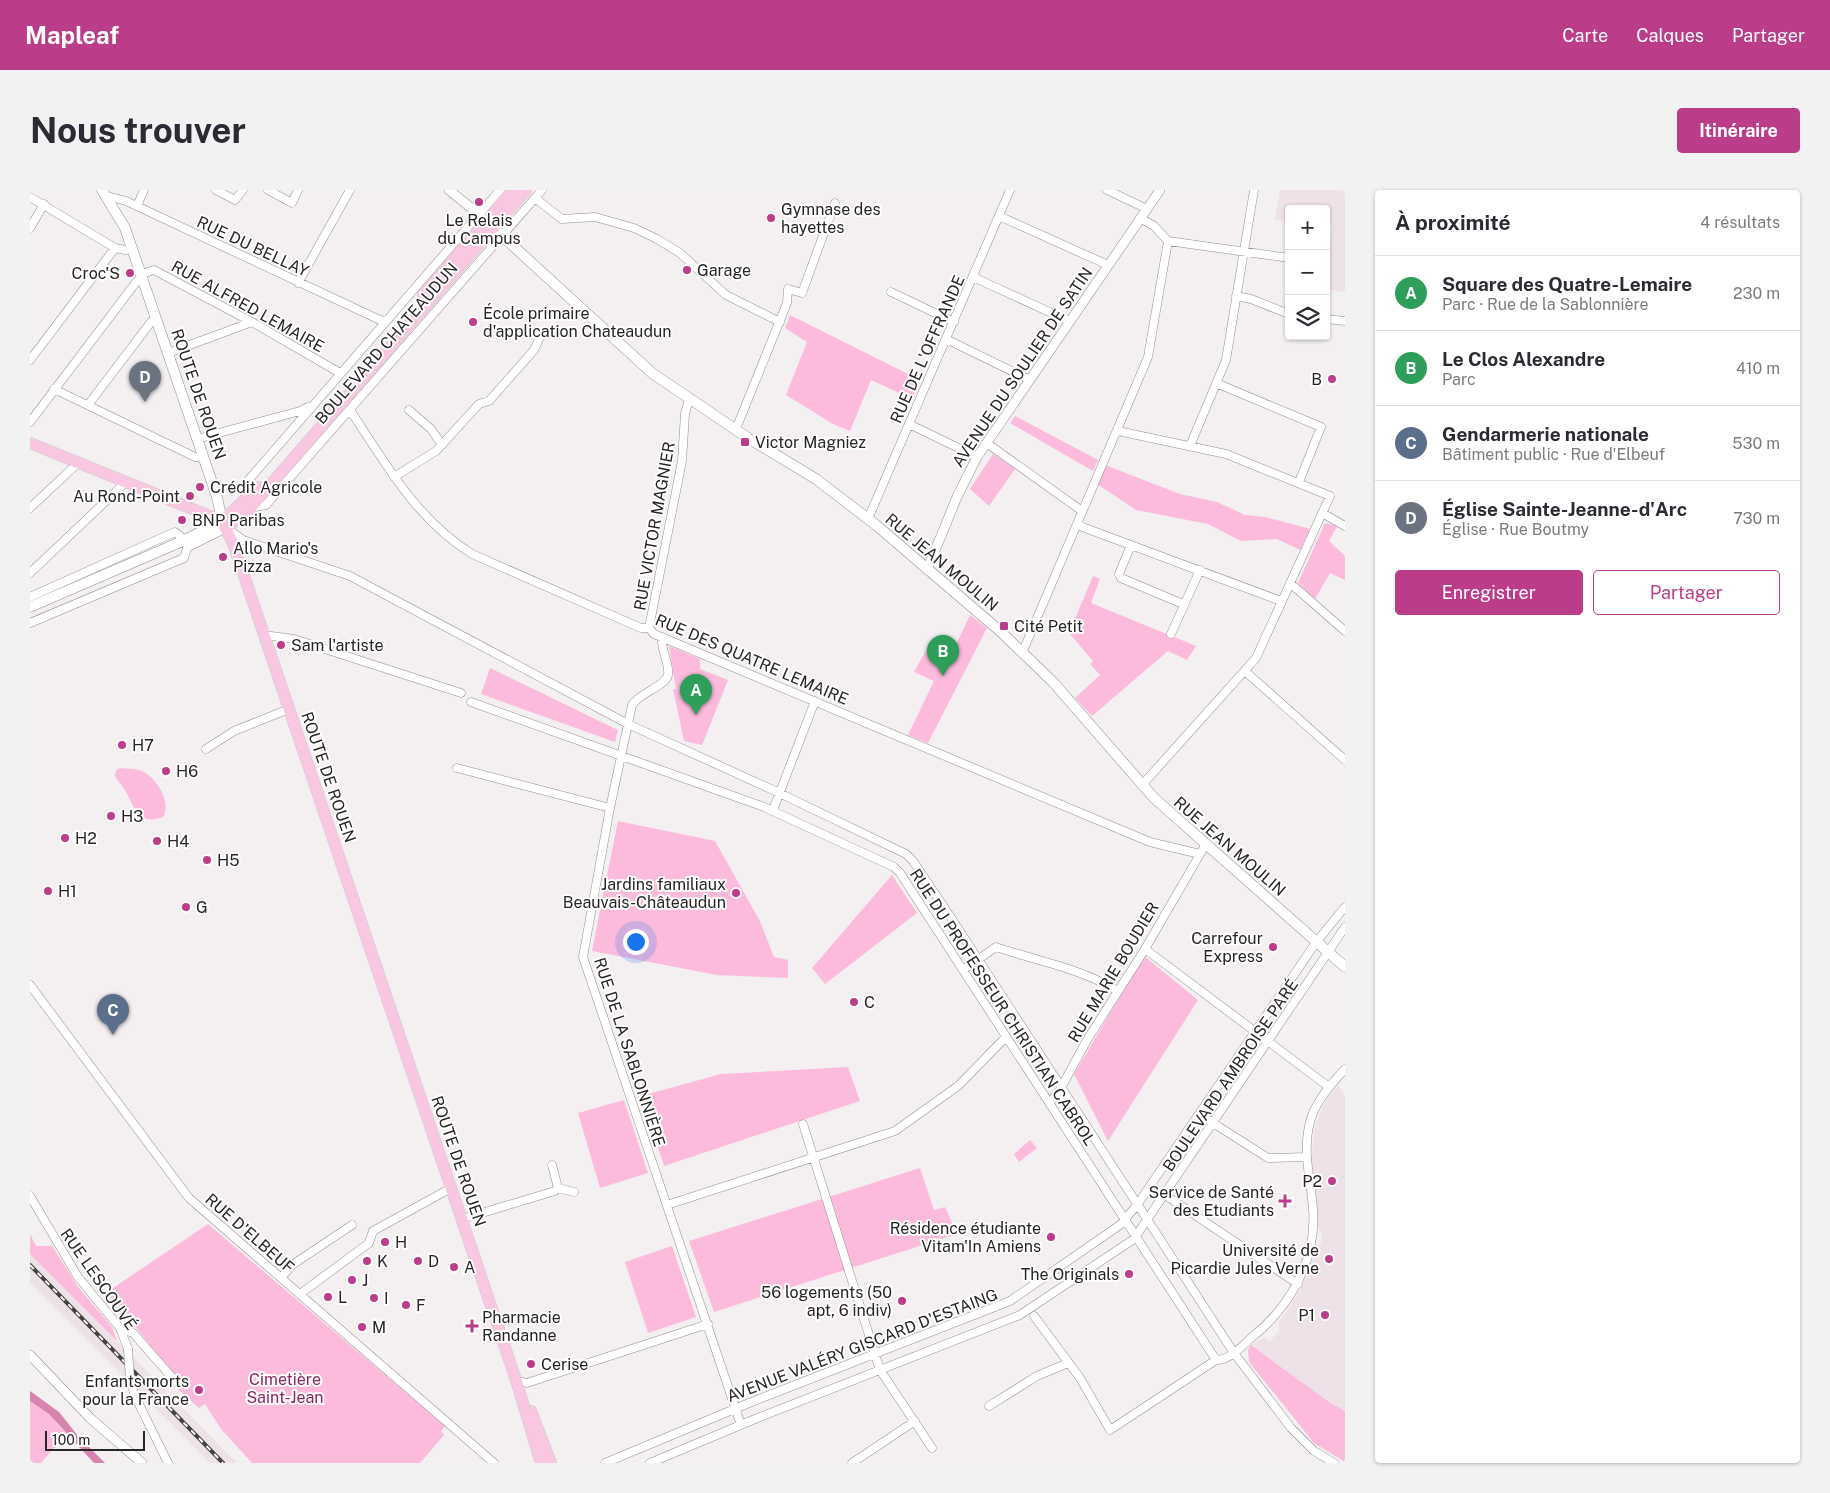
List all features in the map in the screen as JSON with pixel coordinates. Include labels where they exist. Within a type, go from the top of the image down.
[{"type":"main road","name":"BOULEVARD CHATEAUDUN","points":[[224,524],[239,519],[249,503],[513,190]]},
{"type":"main road","name":"BOULEVARD CHATEAUDUN","points":[[486,221],[526,190]]},
{"type":"main road","name":"ROUTE DE ROUEN","points":[[105,193],[126,228],[204,458],[224,524],[264,635],[462,1219],[516,1380],[541,1463]]},
{"type":"main road","name":"RUE JEAN MOULIN","points":[[486,221],[652,373],[689,399],[816,479],[868,519],[1023,651],[1053,682],[1142,785],[1169,813],[1345,967]]},
{"type":"main road","points":[[30,443],[125,483],[199,510],[224,524]]},
{"type":"main road","points":[[30,613],[187,543],[224,524]]},
{"type":"main road","points":[[30,607],[187,543]]},
{"type":"main road","name":"ROUTE DE ROUEN","points":[[516,1380],[540,1430],[551,1463]]},
{"type":"street","points":[[137,206],[144,190]]},
{"type":"street","points":[[216,190],[235,200],[243,190]]},
{"type":"street","points":[[268,190],[292,203],[298,190]]},
{"type":"street","points":[[298,283],[350,190]]},
{"type":"street","points":[[449,190],[486,221]]},
{"type":"street","name":"BOULEVARD CHATEAUDUN","points":[[500,190],[486,221],[386,321],[245,484],[249,503],[266,505],[542,190]]},
{"type":"street","name":"RUE DE L'OFFRANDE","points":[[868,519],[1010,190]]},
{"type":"street","points":[[1107,190],[1147,209]]},
{"type":"street","name":"AVENUE DU SOULIER DE SATIN","points":[[927,570],[957,497],[977,457],[988,444],[1160,190]]},
{"type":"street","points":[[1190,446],[1226,360],[1254,190]]},
{"type":"street","name":"RUE DU BELLAY","points":[[105,193],[126,200],[298,283],[386,321]]},
{"type":"street","points":[[30,197],[115,248],[126,250],[132,248]]},
{"type":"street","points":[[535,198],[562,219],[595,218],[634,228],[657,239],[680,254],[726,295],[780,322]]},
{"type":"street","points":[[736,429],[780,322],[789,296],[788,288],[802,293],[835,203]]},
{"type":"street","points":[[30,228],[44,204]]},
{"type":"street","points":[[999,216],[1108,265]]},
{"type":"street","points":[[1140,218],[1154,226],[1168,241],[1285,257]]},
{"type":"street","points":[[1023,651],[1148,357],[1168,241]]},
{"type":"street","points":[[30,360],[115,248]]},
{"type":"street","name":"RUE ALFRED LEMAIRE","points":[[142,276],[154,270],[252,322],[340,373]]},
{"type":"street","points":[[30,422],[142,276]]},
{"type":"street","points":[[973,277],[1070,321]]},
{"type":"street","points":[[891,292],[954,322]]},
{"type":"street","points":[[1236,296],[1251,299],[1285,312]]},
{"type":"street","points":[[1330,319],[1345,321]]},
{"type":"street","points":[[88,405],[151,322],[157,320]]},
{"type":"street","points":[[168,353],[252,322]]},
{"type":"street","points":[[394,477],[442,445],[479,404],[489,401],[534,350],[539,339]]},
{"type":"street","points":[[946,339],[1030,380]]},
{"type":"street","points":[[1216,383],[1321,427],[1299,482]]},
{"type":"street","points":[[54,389],[195,457],[204,458]]},
{"type":"street","name":"RUE VICTOR MAGNIER","points":[[649,628],[682,461],[689,399]]},
{"type":"street","points":[[197,439],[300,411],[312,405]]},
{"type":"street","name":"RUE DES QUATRE LEMAIRE","points":[[350,410],[412,502],[455,543],[472,554],[641,628],[649,628],[654,634],[1150,842],[1200,854]]},
{"type":"street","points":[[409,410],[431,429],[442,445]]},
{"type":"street","points":[[909,424],[977,457]]},
{"type":"street","points":[[1118,431],[1226,454],[1330,496],[1256,658],[1246,672],[1142,785]]},
{"type":"street","points":[[988,444],[1082,511]]},
{"type":"street","points":[[30,508],[78,463]]},
{"type":"street","points":[[30,573],[125,483]]},
{"type":"street","points":[[1322,514],[1345,526]]},
{"type":"street","points":[[224,524],[243,540],[350,576],[628,724],[906,854],[913,861],[1234,1353],[1291,1428],[1314,1451],[1334,1463]]},
{"type":"street","points":[[1076,525],[1281,601]]},
{"type":"street","points":[[30,597],[175,532],[187,543],[184,558],[30,623]]},
{"type":"street","points":[[1131,545],[1119,574],[1121,578],[1183,604]]},
{"type":"street","points":[[1171,634],[1200,570]]},
{"type":"street","points":[[1290,583],[1345,631]]},
{"type":"street","points":[[264,635],[294,639],[461,693]]},
{"type":"street","name":"RUE DE LA SABLONNIÈRE","points":[[662,637],[668,675],[665,681],[636,698],[628,724],[620,756],[583,957],[741,1425]]},
{"type":"street","points":[[1246,672],[1345,760]]},
{"type":"street","points":[[772,810],[815,701]]},
{"type":"street","name":"RUE DU PROFESSEUR CHRISTIAN CABROL","points":[[471,702],[772,810],[894,867],[900,873],[1216,1360]]},
{"type":"street","points":[[206,749],[234,731],[289,709]]},
{"type":"street","points":[[457,768],[610,808]]},
{"type":"street","name":"RUE MARIE BOUDIER","points":[[1050,1103],[1061,1088],[1116,990],[1145,949],[1206,844]]},
{"type":"street","name":"BOULEVARD AMBROISE PARÉ","points":[[1137,1205],[1317,941],[1345,907]]},
{"type":"street","name":"BOULEVARD AMBROISE PARÉ","points":[[1136,1237],[1345,927]]},
{"type":"street","points":[[963,970],[996,947],[1036,961],[1078,971],[1098,979],[1116,990]]},
{"type":"street","points":[[1145,949],[1329,1087]]},
{"type":"street","name":"RUE D'ELBEUF","points":[[30,985],[189,1198],[494,1463]]},
{"type":"street","points":[[667,1205],[895,1131],[958,1086],[1006,1037]]},
{"type":"street","points":[[1034,1316],[1068,1363],[1110,1430],[1216,1360],[1226,1359],[1234,1353],[1269,1324],[1287,1302],[1298,1284],[1311,1237],[1313,1210],[1306,1157],[1310,1122],[1329,1087],[1345,1069]]},
{"type":"street","points":[[1199,1114],[1268,1158],[1306,1157]]},
{"type":"street","points":[[803,1124],[880,1370],[932,1448]]},
{"type":"street","points":[[552,1165],[558,1188]]},
{"type":"street","points":[[300,1294],[369,1243],[373,1231],[451,1188]]},
{"type":"street","points":[[558,1188],[574,1192]]},
{"type":"street","points":[[462,1219],[555,1191],[558,1188]]},
{"type":"street","points":[[1165,1195],[1298,1284]]},
{"type":"street","name":"RUE LESCOUVÉ","points":[[30,1196],[78,1277],[120,1328],[128,1348],[130,1379],[135,1396],[168,1463]]},
{"type":"street","name":"AVENUE VALÉRY GISCARD D'ESTAING","points":[[605,1463],[735,1409],[1010,1301],[1101,1239],[1124,1220],[1137,1205]]},
{"type":"street","points":[[281,1278],[292,1266],[352,1225]]},
{"type":"street","name":"AVENUE VALÉRY GISCARD D'ESTAING","points":[[650,1463],[741,1425],[1020,1316],[1136,1237]]},
{"type":"street","points":[[516,1380],[528,1382],[708,1324]]},
{"type":"street","points":[[120,1328],[133,1333],[177,1383]]},
{"type":"street","points":[[30,1355],[90,1418],[142,1463]]},
{"type":"street","points":[[989,1406],[1037,1376],[1068,1363]]},
{"type":"street","points":[[852,1463],[915,1421]]},
{"type":"street","points":[[650,1444],[658,1460]]},
{"type":"shaded area","points":[[1280,190],[1345,190],[1345,292],[1330,290],[1330,239],[1332,226],[1330,226],[1330,205],[1285,205],[1285,221],[1275,220]]},
{"type":"shaded area","name":"Université de Picardie Jules Verne","points":[[1338,1085],[1345,1095],[1345,1411],[1329,1402],[1251,1345],[1264,1338],[1270,1341],[1279,1331],[1279,1322],[1299,1292],[1309,1271],[1316,1247],[1321,1243],[1322,1234],[1319,1230],[1316,1191],[1311,1161],[1315,1127],[1324,1103]]},
{"type":"shaded area","points":[[30,1254],[237,1463],[210,1463],[30,1283]]},
{"type":"shaded area","points":[[30,1391],[59,1412],[78,1436],[105,1463],[94,1463],[49,1414],[30,1401]]},
{"type":"green space","points":[[790,315],[920,380],[912,399],[871,380],[850,431],[833,424],[786,395],[807,342],[785,328]]},
{"type":"green space","points":[[1015,416],[1098,460],[1093,471],[1010,423]]},
{"type":"green space","points":[[993,454],[1015,469],[989,506],[970,489]]},
{"type":"green space","points":[[1105,465],[1180,494],[1217,502],[1245,515],[1265,517],[1310,529],[1300,550],[1277,539],[1241,541],[1208,524],[1136,510],[1097,484]]},
{"type":"green space","points":[[1325,523],[1337,526],[1329,541],[1345,556],[1345,580],[1330,573],[1315,599],[1298,583]]},
{"type":"green space","points":[[1093,576],[1100,579],[1091,603],[1196,646],[1187,660],[1168,651],[1092,716],[1075,698],[1100,675],[1090,664],[1093,661],[1069,633]]},
{"type":"green space","points":[[970,615],[987,628],[928,743],[908,735],[934,681],[914,672],[931,642],[952,653]]},
{"type":"green space","points":[[669,646],[700,659],[700,669],[728,680],[702,745],[684,741],[673,689],[676,689]]},
{"type":"green space","points":[[490,668],[618,730],[615,742],[481,694]]},
{"type":"green space","points":[[120,768],[139,770],[151,777],[164,797],[165,811],[163,817],[148,819],[139,814],[115,776],[116,770]]},
{"type":"green space","points":[[618,821],[715,841],[760,921],[774,957],[788,960],[788,978],[717,975],[592,951]]},
{"type":"green space","points":[[892,875],[917,913],[825,984],[812,968]]},
{"type":"green space","points":[[1144,956],[1198,1000],[1108,1141],[1074,1074]]},
{"type":"green space","points":[[848,1067],[860,1101],[664,1166],[641,1096],[721,1074]]},
{"type":"green space","points":[[624,1100],[648,1173],[600,1188],[578,1113]]},
{"type":"green space","points":[[1030,1140],[1037,1148],[1019,1162],[1014,1154]]},
{"type":"green space","points":[[920,1168],[934,1210],[945,1207],[957,1234],[714,1312],[689,1241]]},
{"type":"green space","name":"Cimetière Saint-Jean","points":[[208,1224],[445,1426],[441,1431],[444,1435],[420,1463],[252,1463],[221,1429],[205,1404],[199,1408],[174,1386],[179,1381],[107,1292]]},
{"type":"green space","points":[[30,1234],[36,1246],[52,1246],[79,1288],[112,1327],[117,1341],[30,1254]]},
{"type":"green space","points":[[672,1246],[696,1317],[648,1333],[625,1262]]},
{"type":"green space","points":[[1251,1345],[1329,1402],[1345,1411],[1345,1462],[1314,1443],[1249,1362],[1248,1350]]},
{"type":"green space","points":[[30,1401],[49,1414],[66,1433],[41,1463],[30,1463]]},
{"type":"railway","points":[[30,1265],[223,1463]]},
{"type":"place","name":"Le Relais du Campus","points":[[479,202]]},
{"type":"place","name":"Gymnase des hayettes","points":[[771,218]]},
{"type":"place","name":"Garage","points":[[687,270]]},
{"type":"place","name":"Croc'S","points":[[130,273]]},
{"type":"place","name":"École primaire d'application Chateaudun","points":[[473,322]]},
{"type":"place","name":"B","points":[[1332,379]]},
{"type":"place","name":"Église Sainte-Jeanne-d'Arc","points":[[145,402]]},
{"type":"place","name":"Victor Magniez","points":[[745,442]]},
{"type":"place","name":"Crédit Agricole","points":[[200,487]]},
{"type":"place","name":"Au Rond-Point","points":[[190,496]]},
{"type":"place","name":"BNP Paribas","points":[[182,520]]},
{"type":"place","name":"Allo Mario's Pizza","points":[[223,557]]},
{"type":"place","name":"Cité Petit","points":[[1004,626]]},
{"type":"place","name":"Sam l'artiste","points":[[281,645]]},
{"type":"place","name":"Le Clos Alexandre","points":[[943,676]]},
{"type":"place","name":"Square des Quatre-Lemaire","points":[[696,715]]},
{"type":"place","name":"H7","points":[[122,745]]},
{"type":"place","name":"H6","points":[[166,771]]},
{"type":"place","name":"H3","points":[[111,816]]},
{"type":"place","name":"H2","points":[[65,838]]},
{"type":"place","name":"H4","points":[[157,841]]},
{"type":"place","name":"H5","points":[[207,860]]},
{"type":"place","name":"H1","points":[[48,891]]},
{"type":"place","name":"Jardins familiaux Beauvais-Châteaudun","points":[[736,893]]},
{"type":"place","name":"G","points":[[186,907]]},
{"type":"place","name":"Carrefour Express","points":[[1273,947]]},
{"type":"place","name":"C","points":[[854,1002]]},
{"type":"place","name":"Gendarmerie nationale","points":[[113,1035]]},
{"type":"place","name":"P2","points":[[1332,1181]]},
{"type":"place","name":"Service de Santé des Etudiants","points":[[1285,1201]]},
{"type":"place","name":"Résidence étudiante Vitam'In Amiens","points":[[1051,1237]]},
{"type":"place","name":"H","points":[[385,1242]]},
{"type":"place","name":"Université de Picardie Jules Verne","points":[[1329,1259]]},
{"type":"place","name":"K","points":[[367,1261]]},
{"type":"place","name":"D","points":[[418,1261]]},
{"type":"place","name":"A","points":[[454,1267]]},
{"type":"place","name":"The Originals","points":[[1129,1274]]},
{"type":"place","name":"J","points":[[352,1280]]},
{"type":"place","name":"L","points":[[328,1297]]},
{"type":"place","name":"I","points":[[374,1298]]},
{"type":"place","name":"56 logements (50 apt, 6 indiv)","points":[[902,1301]]},
{"type":"place","name":"F","points":[[406,1305]]},
{"type":"place","name":"P1","points":[[1325,1315]]},
{"type":"place","name":"Pharmacie Randanne","points":[[472,1326]]},
{"type":"place","name":"M","points":[[362,1327]]},
{"type":"place","name":"Cerise","points":[[531,1364]]},
{"type":"place","name":"Enfants morts pour la France","points":[[199,1390]]}]
